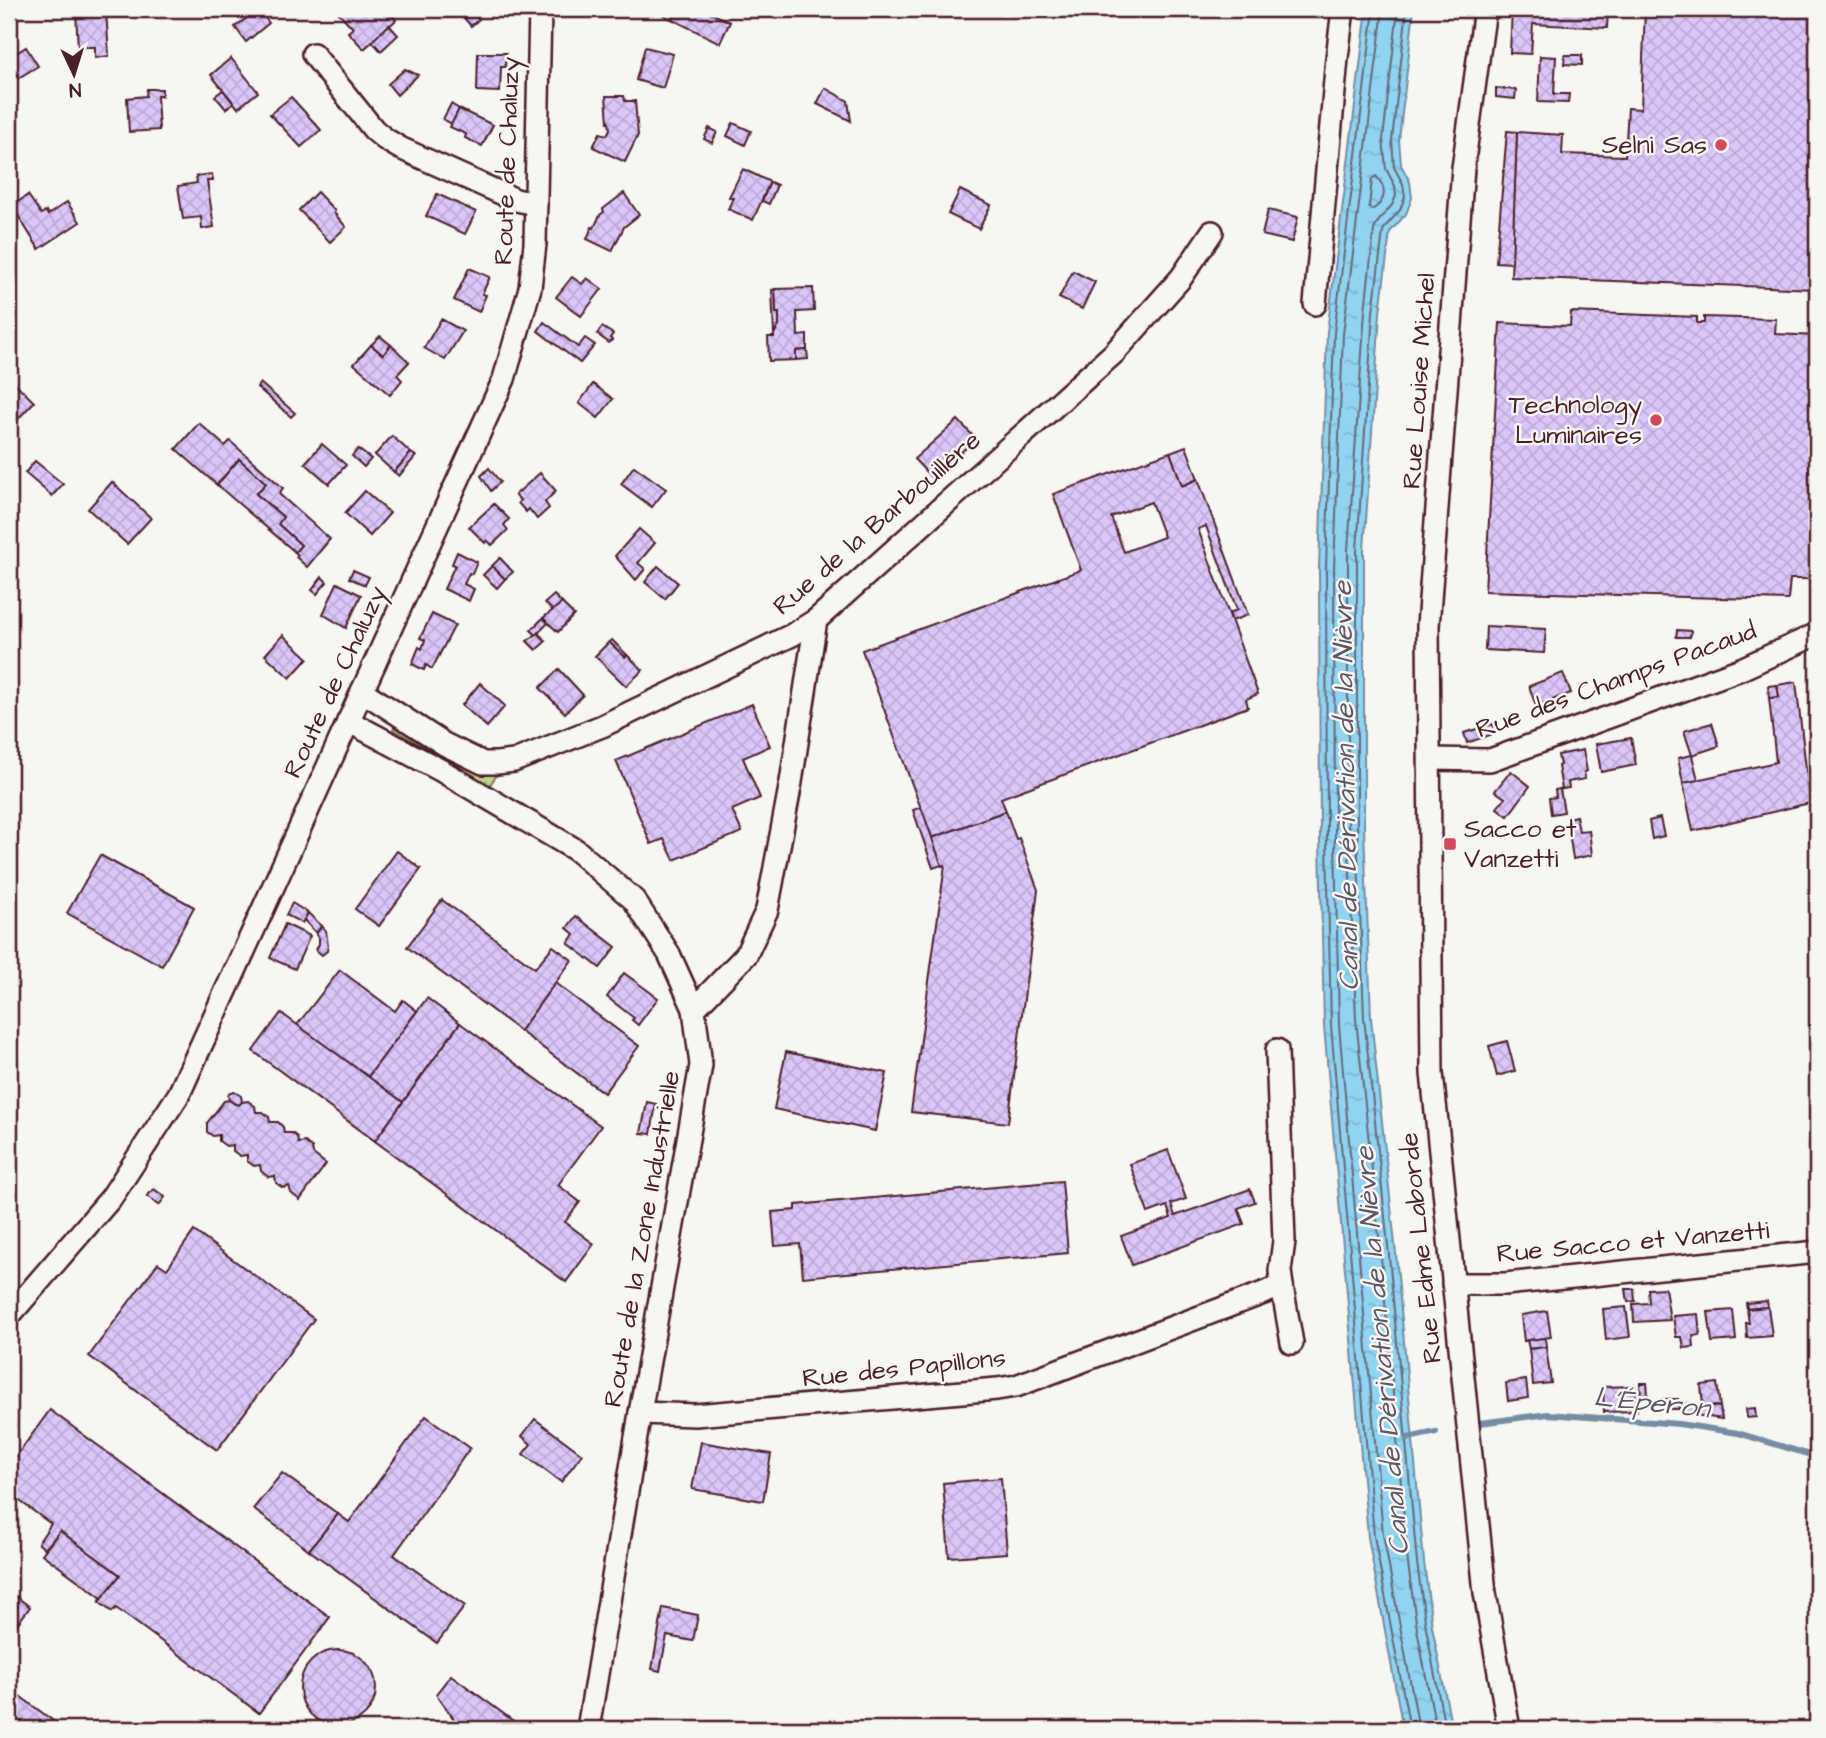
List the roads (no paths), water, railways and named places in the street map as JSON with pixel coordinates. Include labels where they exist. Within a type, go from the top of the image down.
[{"type":"street","name":"Route de Chaluzy","points":[[9,1316],[111,1198],[179,1094],[504,379],[530,288],[535,244],[540,9]]},
{"type":"street","points":[[1315,304],[1343,9]]},
{"type":"street","name":"Rue Louise Michel","points":[[1430,759],[1428,626],[1463,168],[1485,9]]},
{"type":"street","points":[[313,54],[374,130],[385,139],[400,149],[516,200],[536,204]]},
{"type":"street","name":"Rue de la Barbouillère","points":[[362,691],[469,757],[483,763],[514,761],[602,726],[792,635],[816,620],[1114,354],[1181,278],[1212,232]]},
{"type":"street","points":[[694,1009],[746,955],[767,910],[816,620]]},
{"type":"street","points":[[1816,635],[1817,657]]},
{"type":"street","name":"Rue des Champs Pacaud","points":[[1430,759],[1490,760],[1741,669],[1816,635]]},
{"type":"street","name":"Route de la Zone Industrielle","points":[[348,721],[442,771],[576,850],[634,900],[669,954],[694,1009],[701,1065],[588,1729]]},
{"type":"street","name":"Rue Edme Laborde","points":[[1430,759],[1432,1073],[1485,1593],[1509,1729]]},
{"type":"street","points":[[1277,1050],[1283,1241],[1280,1271],[1292,1343]]},
{"type":"street","name":"Rue Sacco et Vanzetti","points":[[1453,1284],[1505,1284],[1817,1252]]},
{"type":"street","name":"Rue des Papillons","points":[[640,1413],[695,1415],[997,1390],[1016,1386],[1282,1286]]},
{"type":"water","name":"Canal de Dérivation de la Nièvre","points":[[1367,9],[1414,9],[1399,140],[1401,165],[1410,182],[1412,198],[1406,214],[1390,232],[1380,313],[1364,550],[1364,827],[1371,1018],[1424,1562],[1432,1626],[1452,1729],[1403,1729],[1368,1537],[1324,1026],[1319,568],[1327,332]]},
{"type":"waterway","name":"L'Éperon","points":[[1480,1423],[1548,1414],[1679,1424],[1738,1433],[1817,1457]]},
{"type":"waterway","name":"L'Éperon","points":[[1408,1438],[1436,1432]]},
{"type":"place","name":"Selni Sas","points":[[1721,145]]},
{"type":"place","name":"Technology Luminaires","points":[[1656,420]]},
{"type":"place","name":"Sacco et Vanzetti","points":[[1450,844]]}]
